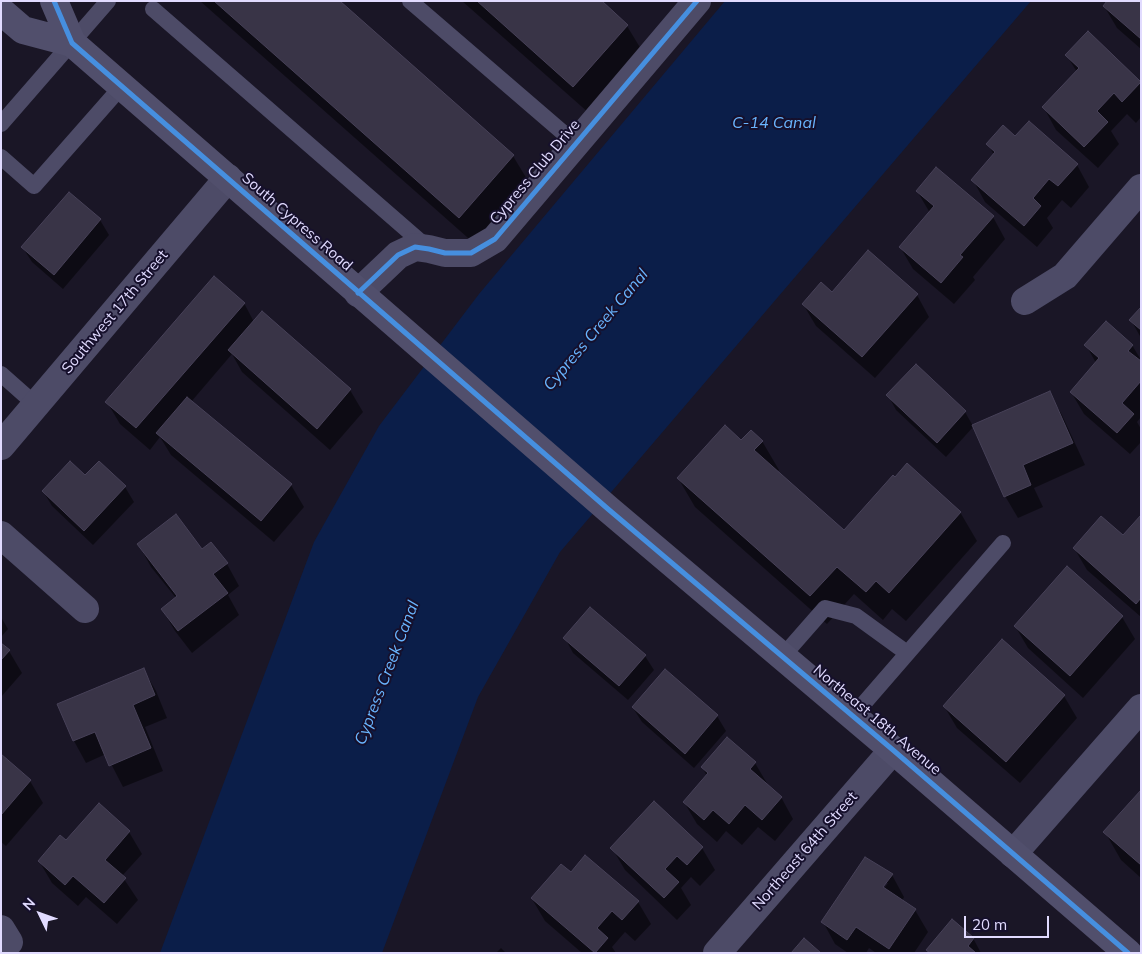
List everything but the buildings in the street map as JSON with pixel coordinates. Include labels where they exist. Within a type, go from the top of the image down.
[{"type":"street","name":"South Cypress Road","points":[[54,1],[72,43]]},
{"type":"street","name":"Cypress Club Drive","points":[[358,293],[398,255],[415,247],[445,253],[471,253],[495,239],[686,5]]},
{"type":"street","name":"South Cypress Road","points":[[1,11],[23,30],[72,43],[608,510]]},
{"type":"street","name":"Southwest 17th Street","points":[[1,446],[228,178]]},
{"type":"street","points":[[1025,301],[1065,276],[1141,188]]},
{"type":"street","name":"Northeast 18th Avenue","points":[[608,510],[894,750],[1128,953]]},
{"type":"street","points":[[1,535],[85,609]]},
{"type":"street","points":[[1014,854],[1141,708]]},
{"type":"street","name":"Northeast 64th Street","points":[[717,953],[894,750]]},
{"type":"lane","points":[[1,124],[108,1]]},
{"type":"lane","points":[[410,1],[575,143]]},
{"type":"lane","points":[[153,9],[430,249]]},
{"type":"lane","points":[[1,157],[34,186],[122,86]]},
{"type":"lane","points":[[1,374],[36,405]]},
{"type":"lane","points":[[853,716],[1003,543]]},
{"type":"lane","points":[[782,657],[825,608],[856,616],[907,653]]},
{"type":"water","name":"C-14 Canal","points":[[725,1],[1031,1],[560,552],[478,697],[382,953],[160,953],[314,542],[379,426],[479,294]]},
{"type":"cycle path","points":[[54,1],[72,43],[608,509],[893,750],[1128,953]]},
{"type":"cycle path","points":[[358,293],[398,255],[415,247],[445,253],[471,253],[495,239],[697,1]]},
{"type":"water label","name":"Cypress Creek Canal","points":[[596,330]]},
{"type":"water label","name":"Cypress Creek Canal","points":[[387,673]]}]
